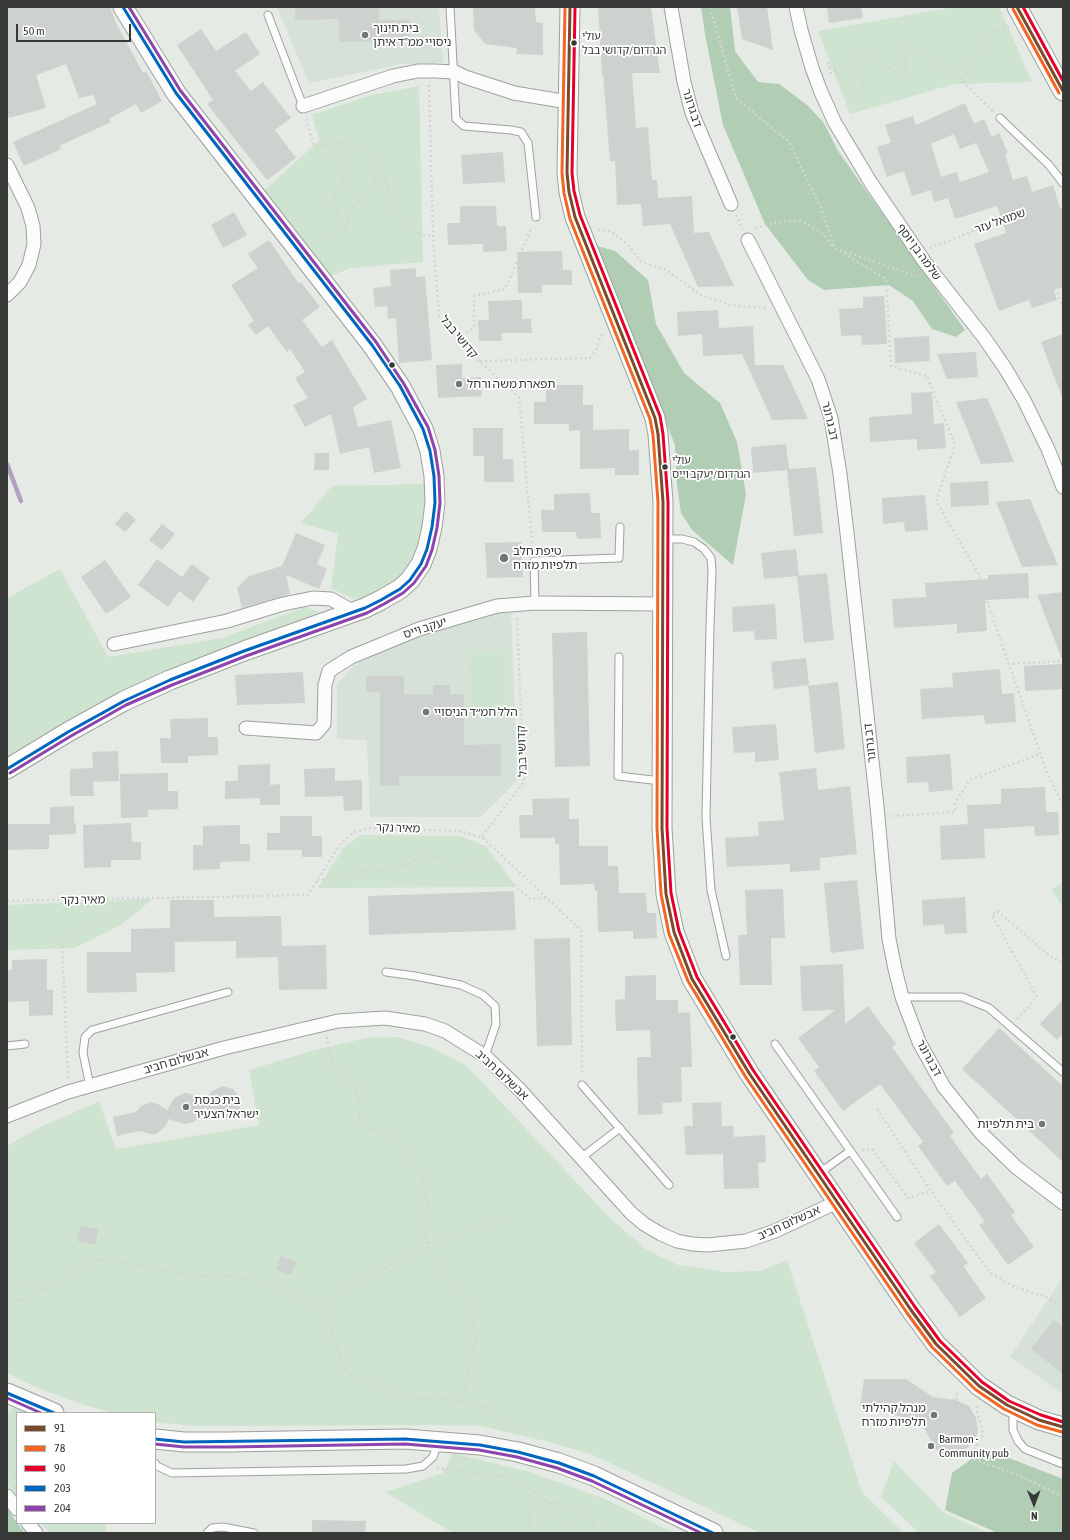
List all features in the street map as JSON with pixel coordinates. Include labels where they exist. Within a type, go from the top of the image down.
[{"type":"street","points":[[7,769],[68,732],[124,701],[170,680],[244,651],[365,608],[400,589],[410,580],[421,564],[427,549],[432,527],[435,503],[434,476],[430,451],[423,429],[400,386],[372,345],[176,93],[123,7]]},
{"type":"street","points":[[570,7],[567,173],[569,192],[580,229],[655,418],[658,434],[663,502],[662,828],[666,894],[674,932],[696,985],[742,1061],[911,1310],[936,1344],[979,1386],[1007,1405],[1039,1420],[1063,1427]]},
{"type":"street","name":"דב גרונר","points":[[671,7],[684,82],[692,113],[731,204]]},
{"type":"street","name":"שלמה בן יוסף","points":[[796,7],[812,68],[835,123],[856,159],[918,252],[985,339],[1005,368],[1024,400],[1048,449],[1063,487]]},
{"type":"street","points":[[1021,15],[1063,91]]},
{"type":"street","points":[[303,106],[393,76],[418,71],[454,72],[514,93],[568,102]]},
{"type":"street","points":[[7,165],[28,208],[33,226],[34,244],[29,265],[20,282],[7,295]]},
{"type":"street","name":"דב גרונר","points":[[746,236],[818,379],[827,402],[834,432],[847,533],[890,939],[895,970],[902,997],[919,1042],[944,1087],[982,1133],[1016,1167],[1063,1203]]},
{"type":"street","points":[[114,644],[227,621],[283,604],[312,598],[331,599],[354,612]]},
{"type":"street","name":"יעקב וייס","points":[[246,728],[316,733],[324,724],[325,685],[329,671],[351,657],[419,629],[497,606],[535,604],[663,604]]},
{"type":"street","name":"אבשלום חביב","points":[[68,1092],[224,1048],[326,1024],[364,1018],[385,1018],[411,1021],[445,1031],[485,1056],[520,1090],[631,1213],[644,1224],[660,1234],[677,1241],[692,1244],[714,1245],[746,1241],[775,1231],[837,1202]]},
{"type":"street","points":[[7,1116],[68,1092]]},
{"type":"street","points":[[7,1393],[52,1412]]},
{"type":"street","points":[[156,1439],[184,1442],[228,1442],[405,1439],[480,1444],[559,1463],[594,1476],[713,1533]]},
{"type":"street","points":[[7,1496],[16,1508]]},
{"type":"street","points":[[29,1524],[36,1533]]},
{"type":"lane","points":[[450,7],[456,119],[464,126],[521,132],[528,144],[536,217]]},
{"type":"lane","points":[[268,16],[303,106]]},
{"type":"lane","points":[[1000,118],[1049,165],[1063,183]]},
{"type":"lane","points":[[535,604],[534,561],[619,558],[620,527]]},
{"type":"lane","points":[[663,539],[682,539],[694,542],[704,549],[711,558],[712,571],[706,816],[711,890],[726,956]]},
{"type":"lane","points":[[619,657],[618,776],[662,781]]},
{"type":"lane","points":[[386,972],[461,985],[483,995],[495,1006],[496,1024],[485,1056]]},
{"type":"lane","points":[[90,1086],[83,1053],[85,1037],[92,1030],[228,992]]},
{"type":"lane","points":[[902,997],[962,997],[989,1008],[1063,1072]]},
{"type":"lane","points":[[7,1046],[25,1044]]},
{"type":"lane","points":[[775,1044],[897,1217]]},
{"type":"lane","points":[[582,1085],[669,1185]]},
{"type":"lane","points":[[581,1158],[620,1128]]},
{"type":"lane","points":[[818,1174],[850,1151]]},
{"type":"lane","points":[[1018,1411],[1013,1418],[1013,1430],[1018,1441],[1025,1449],[1063,1464]]},
{"type":"lane","points":[[156,1464],[172,1473],[406,1468],[423,1466],[433,1457],[439,1441]]},
{"type":"lane","points":[[207,1533],[212,1528],[223,1527],[254,1533]]},
{"type":"path","points":[[710,7],[736,98],[789,142],[821,208],[835,248]]},
{"type":"path","points":[[961,80],[977,57],[984,35],[1021,15]]},
{"type":"path","points":[[832,79],[828,63],[864,102],[860,50],[905,78],[906,42],[961,80],[1000,118]]},
{"type":"path","name":"קדושי בבל","points":[[428,71],[432,236],[439,317],[479,361],[519,397],[534,561]]},
{"type":"path","points":[[303,106],[314,146],[335,143],[354,144],[362,146],[374,154],[384,173],[390,195],[397,212],[405,226],[422,235],[432,236]]},
{"type":"path","points":[[324,145],[337,156],[345,174],[340,190],[333,196],[336,211],[346,226]]},
{"type":"path","points":[[299,251],[334,235],[346,226],[352,208],[369,193],[380,166]]},
{"type":"path","points":[[731,204],[746,236],[784,221],[801,221],[821,232],[835,248],[886,279],[891,366],[927,376],[955,445],[936,502],[978,573],[1040,754],[1047,773],[1063,805]]},
{"type":"path","name":"שמואל עזר","points":[[918,252],[1030,209],[1063,308]]},
{"type":"path","points":[[458,338],[474,328],[474,296],[506,289],[536,217]]},
{"type":"path","points":[[580,229],[611,231],[628,245],[641,262],[666,270],[702,295],[730,305],[783,308]]},
{"type":"path","points":[[835,248],[942,284]]},
{"type":"path","points":[[479,361],[590,358],[596,350],[600,336],[618,326]]},
{"type":"path","name":"קדושי בבל","points":[[482,836],[524,782],[516,605]]},
{"type":"path","points":[[1008,664],[1063,661]]},
{"type":"path","points":[[878,817],[955,812],[955,803],[970,780],[1040,754]]},
{"type":"path","name":"מאיר נקר","points":[[7,901],[308,895],[341,843],[355,832],[369,828],[460,830],[476,836],[482,836],[581,930],[582,1085]]},
{"type":"path","points":[[317,881],[354,872],[388,869],[408,865],[423,855],[448,861],[462,873],[479,859],[530,899],[548,898]]},
{"type":"path","points":[[68,1092],[62,942],[148,898]]},
{"type":"path","points":[[1010,1027],[1037,997],[992,915],[997,911],[1050,956],[1063,963]]},
{"type":"path","points":[[326,1024],[329,1052],[333,1064],[355,1087],[359,1102],[359,1117],[370,1128],[389,1136],[410,1156],[422,1174],[428,1206],[426,1243],[430,1254],[446,1276],[469,1302],[477,1338],[470,1361],[462,1401]]},
{"type":"path","points":[[877,1109],[930,1191],[990,1273],[1015,1287],[1049,1298],[1063,1308]]},
{"type":"path","points":[[850,1151],[872,1149],[908,1198],[930,1191]]},
{"type":"path","points":[[316,1309],[341,1290],[378,1272],[426,1243],[494,1221],[502,1215]]},
{"type":"path","points":[[7,1303],[23,1300],[90,1263],[106,1259],[195,1276],[229,1276],[262,1281],[293,1292],[316,1309],[328,1323],[347,1374],[407,1398],[454,1398],[484,1407],[506,1420],[514,1429],[529,1455]]},
{"type":"path","points":[[7,1278],[42,1290]]},
{"type":"path","points":[[979,1386],[977,1411],[983,1434],[970,1458],[1018,1475],[1063,1497]]},
{"type":"path","points":[[423,1466],[503,1477],[528,1487],[549,1502],[571,1533]]},
{"type":"path","points":[[16,1469],[14,1474],[16,1478]]},
{"type":"path","points":[[531,1533],[529,1515],[549,1502],[563,1504],[582,1512],[592,1520],[596,1533]]},
{"type":"shaded area","name":"בית חינוך ניסויי ממ\"ד איתן","points":[[277,7],[439,7],[443,63],[401,64],[309,83]]},
{"type":"shaded area","name":"הלל חמ״ד הניסויי","points":[[511,610],[517,781],[481,817],[370,817],[367,740],[337,739],[337,684],[354,665],[424,631]]},
{"type":"shaded area","points":[[1063,1277],[1063,1394],[1010,1357]]},
{"type":"green space","points":[[701,7],[730,7],[735,51],[758,82],[779,84],[807,105],[824,123],[838,151],[965,330],[956,337],[932,329],[913,301],[889,285],[824,290],[808,280],[765,224],[723,125]]},
{"type":"green space","points":[[955,7],[999,7],[1032,82],[954,84],[850,114],[818,31]]},
{"type":"green space","points":[[419,86],[423,262],[350,268],[331,276],[262,192],[319,141],[312,115],[371,95]]},
{"type":"green space","points":[[594,245],[615,251],[648,280],[656,324],[684,373],[720,403],[737,442],[746,494],[733,565],[692,530],[681,513],[677,484],[675,445]]},
{"type":"green space","points":[[427,484],[427,523],[413,555],[399,580],[359,601],[331,588],[338,534],[301,523],[332,486]]},
{"type":"green space","points":[[60,569],[108,657],[222,638],[305,607],[325,614],[7,761],[7,598]]},
{"type":"green space","points":[[510,650],[510,716],[470,717],[469,651]]},
{"type":"green space","points":[[361,835],[459,836],[486,846],[517,887],[318,888],[343,848]]},
{"type":"green space","points":[[1063,882],[1063,907],[1052,890]]},
{"type":"green space","points":[[153,899],[119,926],[75,948],[7,950],[7,905]]},
{"type":"green space","points":[[398,1037],[432,1048],[467,1066],[610,1218],[647,1250],[678,1265],[726,1272],[760,1271],[787,1260],[862,1492],[904,1533],[760,1533],[593,1455],[545,1441],[481,1426],[195,1426],[156,1422],[156,1412],[110,1412],[84,1405],[40,1389],[7,1373],[7,1146],[42,1126],[99,1102],[116,1149],[259,1125],[249,1070],[311,1051],[366,1038]]},
{"type":"green space","points":[[14,1407],[26,1412],[16,1412],[16,1495],[7,1484],[7,1414]]},
{"type":"green space","points":[[984,1450],[989,1454],[1009,1458],[1063,1479],[1063,1533],[998,1533],[945,1510],[952,1473]]},
{"type":"green space","points":[[453,1453],[530,1472],[605,1499],[674,1533],[453,1533],[385,1492],[443,1473]]},
{"type":"green space","points":[[894,1461],[944,1513],[989,1533],[919,1533],[881,1497]]},
{"type":"green space","points":[[7,1508],[16,1522],[16,1524],[18,1524],[25,1533],[7,1533]]},
{"type":"green space","points":[[42,1524],[107,1524],[105,1533],[50,1533]]},
{"type":"building","points":[[7,7],[110,7],[116,23],[143,73],[146,71],[162,101],[141,113],[136,104],[109,119],[111,122],[59,146],[61,149],[24,166],[13,142],[97,104],[93,95],[79,98],[66,64],[36,75],[46,108],[9,118],[7,111]]},
{"type":"building","points":[[295,7],[379,7],[379,20],[410,20],[410,42],[339,42],[339,19],[295,20]]},
{"type":"building","points":[[473,7],[535,7],[536,22],[543,23],[543,55],[516,54],[517,48],[485,44],[474,30]]},
{"type":"building","points":[[598,7],[651,7],[660,73],[632,73],[636,128],[648,127],[652,180],[657,180],[658,198],[692,196],[694,233],[709,232],[734,286],[698,287],[670,224],[643,226],[641,204],[617,205],[615,161],[610,161],[602,74]]},
{"type":"building","points":[[737,7],[767,7],[773,50],[742,39]]},
{"type":"building","points":[[827,7],[861,7],[863,18],[829,23]]},
{"type":"building","points":[[201,29],[216,51],[246,32],[260,54],[235,71],[251,91],[263,82],[291,118],[275,130],[296,158],[267,180],[207,104],[213,100],[177,45]]},
{"type":"building","points":[[965,103],[974,124],[984,119],[992,137],[999,133],[1008,153],[1005,154],[1013,180],[1027,176],[1032,192],[1053,185],[1060,208],[1063,207],[1063,287],[1054,290],[1057,300],[1032,308],[1029,300],[999,311],[974,244],[1006,233],[997,206],[955,219],[948,198],[934,202],[931,190],[912,196],[904,171],[887,177],[877,147],[891,142],[885,125],[913,116],[916,125]],"holes":[[[954,134],[960,149],[976,143],[989,172],[960,182],[957,172],[941,177],[931,144]]]},
{"type":"building","points":[[503,152],[505,182],[463,184],[461,155]]},
{"type":"building","points":[[460,206],[496,206],[497,226],[506,226],[507,251],[483,252],[483,244],[448,245],[447,223],[460,223]]},
{"type":"building","points":[[234,212],[247,235],[223,248],[211,225]]},
{"type":"building","points":[[269,240],[299,284],[301,282],[320,307],[302,320],[322,347],[332,340],[367,399],[353,407],[358,427],[391,420],[401,468],[374,473],[369,447],[340,454],[331,414],[305,427],[293,405],[308,398],[295,378],[305,372],[290,349],[287,352],[268,326],[256,335],[248,325],[254,321],[231,285],[258,268],[248,254]]},
{"type":"building","points":[[562,251],[563,270],[572,270],[572,285],[542,285],[542,293],[518,293],[517,252]]},
{"type":"building","points":[[416,268],[416,277],[425,276],[432,360],[399,363],[396,318],[388,319],[387,306],[375,307],[373,288],[391,286],[390,270]]},
{"type":"building","points":[[884,296],[887,344],[862,345],[861,335],[841,336],[839,309],[863,308],[863,297]]},
{"type":"building","points":[[522,300],[522,319],[531,319],[532,333],[501,333],[502,341],[479,341],[478,320],[489,320],[488,301]]},
{"type":"building","points":[[718,310],[719,328],[753,326],[755,365],[783,365],[808,419],[772,420],[742,354],[703,356],[702,334],[678,336],[677,312]]},
{"type":"building","points":[[1063,334],[1063,396],[1062,397],[1041,342]]},
{"type":"building","points":[[929,336],[930,361],[895,363],[894,338]]},
{"type":"building","points":[[976,352],[978,377],[947,379],[937,354]]},
{"type":"building","name":"תפארת משה ורחל","points":[[462,364],[462,378],[481,377],[482,396],[438,398],[436,365]]},
{"type":"building","points":[[546,385],[583,385],[583,405],[593,405],[593,430],[629,429],[629,450],[639,450],[639,475],[615,475],[615,468],[580,469],[580,430],[569,431],[569,424],[534,424],[534,402],[546,402]]},
{"type":"building","points":[[932,392],[934,424],[944,423],[946,448],[917,450],[917,439],[870,442],[869,417],[912,414],[911,393]]},
{"type":"building","points":[[987,398],[1014,462],[981,464],[956,402]]},
{"type":"building","points":[[473,428],[503,428],[503,459],[513,459],[514,482],[484,482],[484,456],[473,456]]},
{"type":"building","points":[[786,444],[789,469],[816,467],[823,533],[794,536],[787,470],[753,473],[751,447]]},
{"type":"building","points":[[315,453],[329,453],[329,470],[314,470]]},
{"type":"building","points":[[988,481],[989,505],[951,507],[950,483]]},
{"type":"building","points":[[590,493],[591,513],[600,513],[601,538],[577,539],[576,532],[542,532],[541,510],[554,510],[554,494]]},
{"type":"building","points":[[925,495],[928,530],[905,532],[904,522],[883,524],[882,498]]},
{"type":"building","points":[[1030,499],[1058,565],[1022,567],[996,502]]},
{"type":"building","points":[[126,511],[136,520],[125,532],[115,524]]},
{"type":"building","points":[[162,524],[175,534],[162,550],[149,540]]},
{"type":"building","points":[[296,533],[325,545],[317,564],[327,569],[319,589],[286,575],[290,594],[242,608],[237,588],[249,576],[282,566]]},
{"type":"building","points":[[521,542],[523,577],[487,578],[485,543]]},
{"type":"building","points":[[796,549],[799,576],[764,579],[761,553]]},
{"type":"building","points":[[157,559],[182,577],[192,564],[210,578],[193,602],[179,591],[168,607],[138,585]]},
{"type":"building","points":[[105,560],[131,597],[106,614],[81,577]]},
{"type":"building","points":[[827,573],[834,640],[804,643],[797,576]]},
{"type":"building","points":[[1028,573],[1029,598],[985,600],[987,631],[957,633],[957,624],[894,628],[892,599],[926,597],[925,583],[988,579],[988,575]]},
{"type":"building","points":[[1063,592],[1063,659],[1062,659],[1037,595]]},
{"type":"building","points":[[775,604],[777,639],[755,640],[754,631],[733,632],[732,607]]},
{"type":"building","points":[[587,632],[590,766],[555,767],[552,633]]},
{"type":"building","points":[[806,658],[809,685],[774,689],[771,662]]},
{"type":"building","points":[[1063,664],[1063,689],[1025,691],[1024,666]]},
{"type":"building","points":[[1000,669],[1002,694],[1014,693],[1016,722],[985,724],[984,715],[922,719],[920,689],[953,687],[952,673]]},
{"type":"building","points":[[303,672],[305,703],[237,705],[235,675]]},
{"type":"building","points":[[366,676],[404,676],[404,694],[433,694],[433,685],[450,685],[450,694],[464,694],[464,745],[501,744],[501,776],[399,776],[399,786],[380,786],[380,692],[366,692]]},
{"type":"building","points":[[838,682],[845,749],[815,753],[808,686]]},
{"type":"building","points":[[208,718],[208,737],[218,737],[218,755],[188,756],[188,763],[161,763],[160,738],[171,738],[170,719]]},
{"type":"building","points":[[776,724],[779,760],[755,762],[755,752],[734,753],[732,727]]},
{"type":"building","points":[[118,751],[119,781],[93,782],[94,796],[70,796],[70,769],[93,768],[92,752]]},
{"type":"building","points":[[950,754],[953,790],[929,792],[928,782],[907,783],[906,757]]},
{"type":"building","points":[[270,764],[270,785],[280,784],[280,805],[260,805],[260,798],[225,799],[225,781],[238,781],[238,765]]},
{"type":"building","points":[[335,768],[335,781],[362,780],[362,810],[344,811],[343,796],[305,797],[304,769]]},
{"type":"building","points":[[816,768],[818,790],[850,786],[857,854],[820,858],[820,870],[790,872],[790,864],[727,867],[725,838],[759,836],[758,822],[784,820],[779,772]]},
{"type":"building","points":[[168,773],[168,791],[178,791],[178,809],[148,810],[148,817],[121,818],[120,774]]},
{"type":"building","points":[[1045,787],[1046,812],[1058,812],[1059,835],[1035,836],[1034,826],[984,829],[985,858],[941,860],[940,826],[968,824],[967,805],[1001,804],[1001,789]]},
{"type":"building","points":[[569,798],[569,819],[579,819],[579,846],[608,846],[608,866],[618,866],[619,893],[646,893],[647,913],[656,913],[657,938],[633,939],[633,931],[598,932],[597,891],[595,891],[594,884],[560,885],[559,844],[555,844],[555,838],[520,838],[519,815],[533,815],[532,799]]},
{"type":"building","points":[[74,806],[74,823],[76,823],[76,834],[49,835],[49,849],[7,850],[7,824],[50,824],[50,807]]},
{"type":"building","points":[[280,816],[312,816],[312,836],[322,836],[322,857],[302,857],[302,850],[267,850],[267,833],[280,833]]},
{"type":"building","points":[[131,823],[132,842],[141,842],[141,860],[111,860],[111,867],[84,868],[83,825]]},
{"type":"building","points":[[240,825],[240,844],[250,844],[250,861],[220,862],[220,869],[193,870],[193,845],[203,845],[203,826]]},
{"type":"building","points":[[857,880],[864,949],[831,953],[824,883]]},
{"type":"building","points":[[783,889],[785,938],[771,938],[772,985],[740,985],[738,935],[747,935],[745,890]]},
{"type":"building","points":[[514,891],[516,930],[369,935],[368,896]]},
{"type":"building","points":[[965,897],[967,933],[945,934],[944,924],[923,926],[922,900]]},
{"type":"building","points":[[170,900],[214,900],[214,917],[281,916],[282,946],[326,945],[327,989],[279,990],[278,957],[236,958],[236,941],[175,942],[175,972],[136,973],[137,992],[87,993],[87,952],[131,952],[131,929],[170,928]]},
{"type":"building","points":[[570,938],[572,1045],[537,1046],[534,939]]},
{"type":"building","points":[[47,959],[47,990],[53,990],[53,1015],[29,1016],[29,1001],[7,1002],[7,970],[12,970],[12,960]]},
{"type":"building","points":[[843,964],[845,1024],[868,1006],[896,1044],[892,1047],[954,1133],[950,1136],[981,1179],[987,1174],[1015,1212],[1011,1215],[1034,1247],[1008,1265],[979,1225],[985,1222],[955,1181],[947,1186],[918,1146],[923,1142],[880,1084],[843,1111],[814,1071],[819,1067],[798,1038],[835,1010],[802,1011],[800,966]]},
{"type":"building","points":[[656,975],[656,1000],[678,1000],[678,1013],[690,1012],[692,1067],[681,1067],[682,1102],[662,1103],[663,1114],[638,1115],[637,1057],[651,1057],[650,1030],[616,1031],[615,1000],[625,999],[625,976]]},
{"type":"building","points":[[1063,999],[1063,1034],[1057,1040],[1040,1024]]},
{"type":"building","name":"בית תלפיות","points":[[999,1028],[1063,1086],[1063,1162],[962,1069]]},
{"type":"building","points":[[223,1086],[233,1089],[240,1098],[241,1104],[239,1110],[231,1118],[219,1119],[205,1107],[198,1119],[193,1122],[184,1124],[169,1119],[165,1127],[156,1134],[139,1131],[117,1136],[113,1117],[136,1112],[141,1106],[151,1102],[158,1104],[167,1110],[175,1097],[185,1093],[191,1094],[205,1101],[212,1091]]},
{"type":"building","points":[[721,1102],[722,1126],[733,1126],[734,1137],[765,1135],[766,1162],[758,1163],[759,1188],[724,1189],[723,1154],[686,1155],[684,1126],[693,1126],[692,1103]]},
{"type":"building","points":[[939,1224],[968,1263],[963,1266],[986,1298],[960,1317],[930,1276],[936,1272],[914,1243]]},
{"type":"building","points":[[81,1225],[99,1229],[95,1245],[77,1241]]},
{"type":"building","points":[[280,1256],[296,1262],[291,1275],[276,1270]]},
{"type":"building","points":[[1054,1320],[1063,1327],[1063,1374],[1031,1349]]},
{"type":"building","name":"מנהל קהילתי תלפיות מזרח","points":[[864,1379],[906,1379],[933,1397],[956,1400],[969,1406],[976,1418],[978,1432],[973,1443],[965,1450],[955,1454],[942,1455],[934,1447],[921,1422],[860,1406]]},
{"type":"building","points":[[312,1520],[366,1521],[365,1533],[312,1533]]},
{"type":"waterway","points":[[7,464],[21,501]]},
{"type":"transit line","name":"203","points":[[7,769],[68,732],[124,701],[170,680],[244,651],[365,608],[381,600],[400,589],[410,580],[421,564],[427,549],[432,527],[435,503],[434,476],[430,451],[423,429],[400,386],[372,345],[176,93],[123,7]]},
{"type":"transit line","name":"204","points":[[10,773],[126,705],[246,656],[367,613],[384,604],[403,593],[414,583],[426,566],[432,550],[437,528],[440,503],[439,476],[435,450],[428,427],[404,384],[376,342],[180,90],[129,7]]},
{"type":"transit line","name":"78","points":[[565,7],[562,173],[564,193],[570,219],[650,419],[653,435],[658,502],[657,828],[661,894],[669,934],[688,981],[745,1076],[907,1313],[932,1347],[976,1390],[1004,1409],[1037,1425],[1062,1432]]},
{"type":"transit line","name":"91","points":[[570,7],[567,173],[569,192],[575,217],[655,418],[658,434],[663,502],[662,828],[666,894],[674,932],[692,979],[749,1073],[911,1310],[936,1344],[979,1386],[1007,1405],[1039,1420],[1063,1427]]},
{"type":"transit line","name":"90","points":[[575,7],[572,173],[574,191],[580,215],[660,416],[663,434],[668,502],[667,828],[671,893],[679,931],[697,977],[753,1070],[915,1307],[940,1341],[982,1382],[1009,1401],[1041,1415],[1063,1422]]},
{"type":"transit line","name":"91","points":[[1017,7],[1063,91]]},
{"type":"transit line","name":"90","points":[[1023,7],[1063,81]]},
{"type":"transit line","name":"78","points":[[1013,9],[1059,93]]},
{"type":"transit line","name":"203","points":[[7,1393],[52,1412]]},
{"type":"transit line","name":"204","points":[[7,1398],[39,1412]]},
{"type":"transit line","name":"203","points":[[156,1439],[184,1442],[405,1439],[480,1445],[518,1452],[559,1463],[594,1476],[713,1533]]},
{"type":"transit line","name":"204","points":[[156,1444],[184,1447],[228,1447],[405,1444],[479,1450],[517,1457],[557,1468],[592,1481],[701,1533]]},
{"type":"place","name":"בית חינוך ניסויי ממ\"ד איתן","points":[[365,35]]},
{"type":"place","name":"עולי הגרדום/קדושי בבל","points":[[574,43]]},
{"type":"place","name":"תפארת משה ורחל","points":[[459,384]]},
{"type":"place","name":"עולי הגרדום/יעקב וייס","points":[[665,467]]},
{"type":"place","name":"טיפת חלב תלפיות מזרח","points":[[504,558]]},
{"type":"place","name":"הלל חמ״ד הניסויי","points":[[426,712]]},
{"type":"place","name":"בית כנסת ישראל הצעיר","points":[[186,1107]]},
{"type":"place","name":"בית תלפיות","points":[[1042,1124]]},
{"type":"place","name":"מנהל קהילתי תלפיות מזרח","points":[[934,1415]]},
{"type":"place","name":"Barmon - Community pub","points":[[931,1446]]}]
